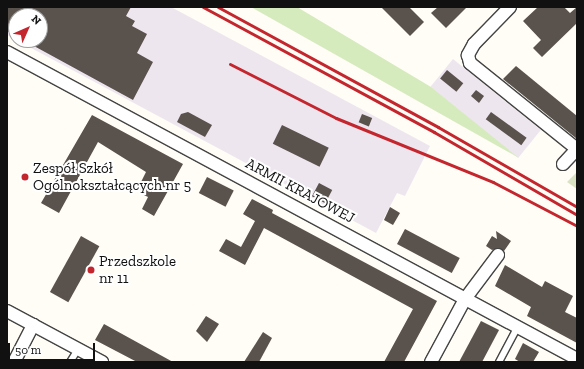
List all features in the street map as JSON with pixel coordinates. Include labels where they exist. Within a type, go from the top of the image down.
[{"type":"street","points":[[510,7],[474,44],[468,55],[475,69],[577,149],[563,164]]},
{"type":"street","name":"ARMII KRAJOWEJ","points":[[7,52],[577,359]]},
{"type":"street","points":[[431,362],[465,299],[498,255]]},
{"type":"street","points":[[7,311],[102,362]]},
{"type":"street","points":[[14,362],[33,325]]},
{"type":"lane","points":[[499,362],[518,327]]},
{"type":"lane","points":[[70,362],[78,349]]},
{"type":"shaded area","points":[[7,7],[171,7],[430,146],[405,196],[397,193],[376,233],[31,48],[48,48],[48,8],[8,8],[7,35]]},
{"type":"shaded area","points":[[453,59],[541,130],[518,158],[430,87]]},
{"type":"green space","points":[[251,7],[297,7],[431,87],[519,158]]},
{"type":"green space","points":[[577,172],[577,189],[567,182]]},
{"type":"building","points":[[7,7],[131,7],[126,16],[135,21],[132,26],[147,34],[137,53],[153,62],[133,100],[38,48],[48,48],[48,8],[8,8],[7,31]]},
{"type":"building","points":[[381,7],[409,7],[424,22],[410,36]]},
{"type":"building","points":[[438,7],[467,7],[446,28],[431,13]]},
{"type":"building","points":[[538,7],[564,7],[570,13],[577,7],[577,23],[542,57],[533,48],[541,40],[523,21]]},
{"type":"building","points":[[516,66],[577,116],[577,139],[503,79]]},
{"type":"building","points":[[447,70],[463,83],[456,92],[440,79]]},
{"type":"building","points":[[476,90],[484,96],[479,103],[471,96]]},
{"type":"building","points":[[188,112],[212,125],[205,137],[177,122],[181,114]]},
{"type":"building","points":[[491,112],[527,138],[521,145],[486,119]]},
{"type":"building","points":[[362,114],[372,118],[369,126],[359,122]]},
{"type":"building","points":[[92,115],[183,164],[154,216],[142,209],[148,197],[140,193],[142,190],[138,188],[146,172],[98,142],[59,213],[41,203]]},
{"type":"building","points":[[282,125],[329,148],[320,167],[273,144]]},
{"type":"building","points":[[207,177],[234,191],[226,207],[199,193]]},
{"type":"building","points":[[319,183],[332,190],[325,203],[312,196]]},
{"type":"building","points":[[252,199],[273,210],[272,213],[437,301],[404,362],[384,362],[413,309],[264,228],[245,265],[219,251],[226,239],[241,247],[255,221],[243,214]]},
{"type":"building","points":[[390,207],[400,213],[393,225],[384,220]]},
{"type":"building","points":[[405,229],[460,258],[452,273],[397,244]]},
{"type":"building","points":[[496,231],[511,241],[504,251],[499,248],[492,250],[486,246],[492,236],[497,239]]},
{"type":"building","points":[[81,236],[99,246],[68,302],[50,292]]},
{"type":"building","points":[[505,265],[542,287],[545,281],[573,296],[565,312],[577,318],[577,343],[527,316],[531,307],[495,286]]},
{"type":"building","points":[[206,316],[219,324],[207,342],[196,331]]},
{"type":"building","points":[[481,321],[499,330],[482,362],[459,362]]},
{"type":"building","points":[[104,324],[173,362],[137,362],[95,340]]},
{"type":"building","points":[[263,332],[272,338],[259,362],[244,362]]},
{"type":"building","points":[[523,343],[539,352],[533,362],[520,362],[515,359]]},
{"type":"railway","points":[[203,7],[434,132],[577,215]]},
{"type":"railway","points":[[218,7],[438,127],[577,207]]},
{"type":"railway","points":[[230,64],[336,118],[493,182],[577,226]]},
{"type":"place","name":"Zespół Szkół Ogólnokształcących nr 5","points":[[25,177]]},
{"type":"place","name":"Przedszkole nr 11","points":[[91,270]]}]
